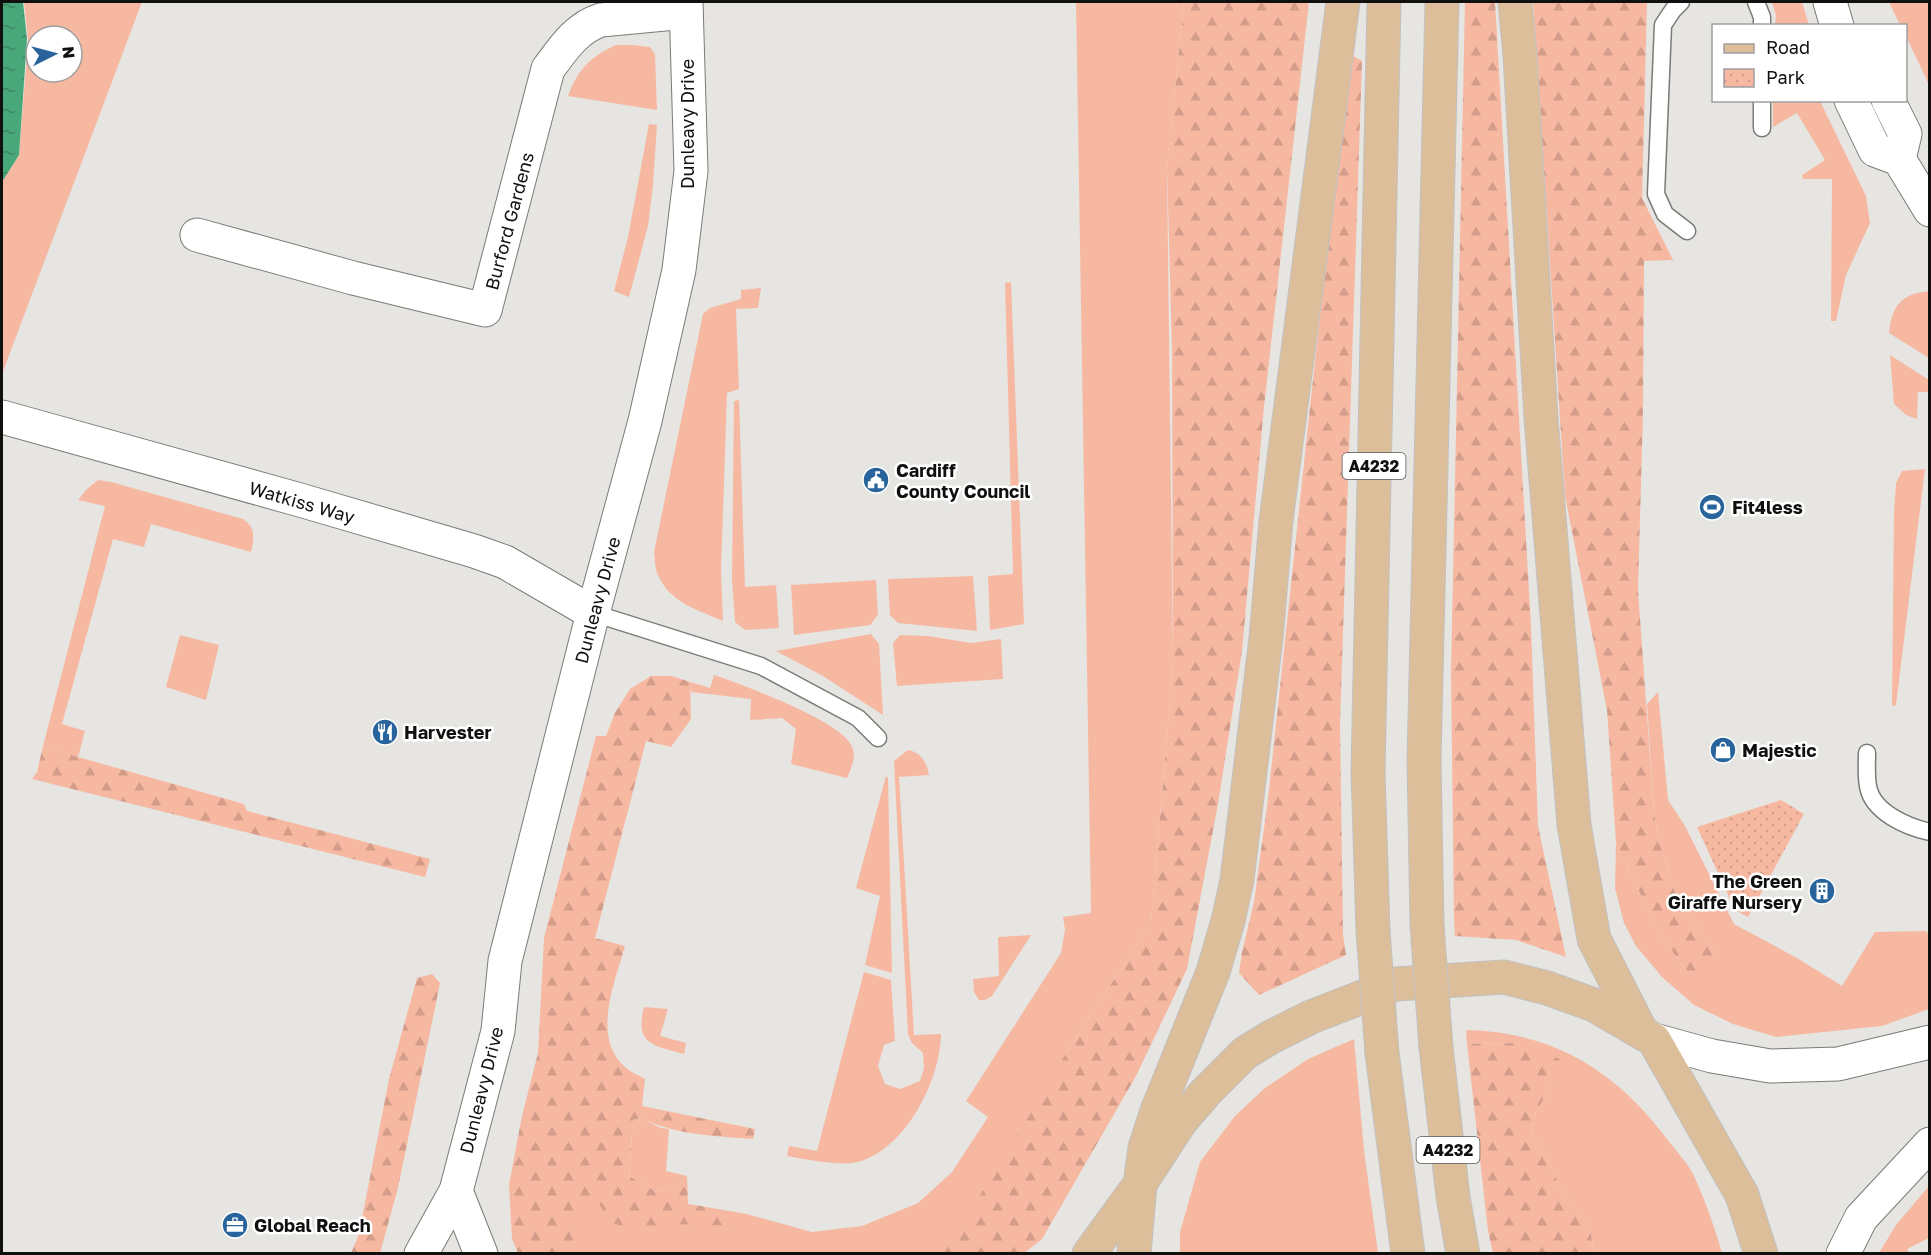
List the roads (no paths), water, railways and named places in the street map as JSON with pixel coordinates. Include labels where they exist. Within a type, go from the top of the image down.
[{"type":"main road","points":[[1134,1254],[1145,1148],[1157,1111],[1213,972],[1237,880],[1265,650],[1276,521],[1343,2]]},
{"type":"main road","name":"A4232","points":[[1384,2],[1368,772],[1373,931],[1382,1053],[1408,1254]]},
{"type":"main road","name":"A4232","points":[[1442,2],[1424,760],[1427,925],[1436,1047],[1453,1197],[1463,1254]]},
{"type":"main road","points":[[1515,2],[1521,68],[1541,418],[1574,825],[1594,939],[1742,1195],[1761,1254]]},
{"type":"main road","points":[[1089,1254],[1140,1184],[1181,1121],[1206,1092],[1245,1053],[1311,1017],[1396,984],[1504,976],[1594,1005],[1648,1036]]},
{"type":"street","points":[[1830,2],[1836,24]]},
{"type":"street","name":"Burford Gardens","points":[[197,235],[353,278],[485,310],[548,69],[571,39],[588,24],[686,7]]},
{"type":"street","name":"Dunleavy Drive","points":[[421,1254],[456,1191],[498,1031],[505,961],[593,612],[645,421],[679,270],[691,171],[686,7]]},
{"type":"street","points":[[1852,102],[1875,150],[1899,159],[1929,210]]},
{"type":"street","points":[[1889,102],[1905,134],[1899,159]]},
{"type":"street","name":"Watkiss Way","points":[[2,417],[474,551],[505,562],[593,612]]},
{"type":"street","points":[[1648,1036],[1712,1056],[1770,1066],[1838,1064],[1929,1042]]},
{"type":"street","points":[[1842,1254],[1860,1218],[1929,1144]]},
{"type":"street","points":[[456,1191],[481,1254]]},
{"type":"lane","points":[[1681,2],[1664,25],[1656,194],[1665,214],[1687,231]]},
{"type":"lane","points":[[1756,2],[1762,17],[1762,24]]},
{"type":"lane","points":[[1762,102],[1762,128]]},
{"type":"lane","points":[[593,612],[761,666],[858,718],[878,738]]},
{"type":"lane","points":[[1867,753],[1868,787],[1873,801],[1884,811],[1916,829],[1929,832]]},
{"type":"water","points":[[2,2],[23,2],[25,24],[24,82],[19,155],[2,182]]},
{"type":"place","name":"Cardiff County Council","points":[[876,480]]},
{"type":"place","name":"Fit4less","points":[[1712,507]]},
{"type":"place","name":"Harvester","points":[[385,732]]},
{"type":"place","name":"Majestic","points":[[1723,750]]},
{"type":"place","name":"The Green Giraffe Nursery","points":[[1822,891]]},
{"type":"place","name":"Global Reach","points":[[235,1225]]}]
